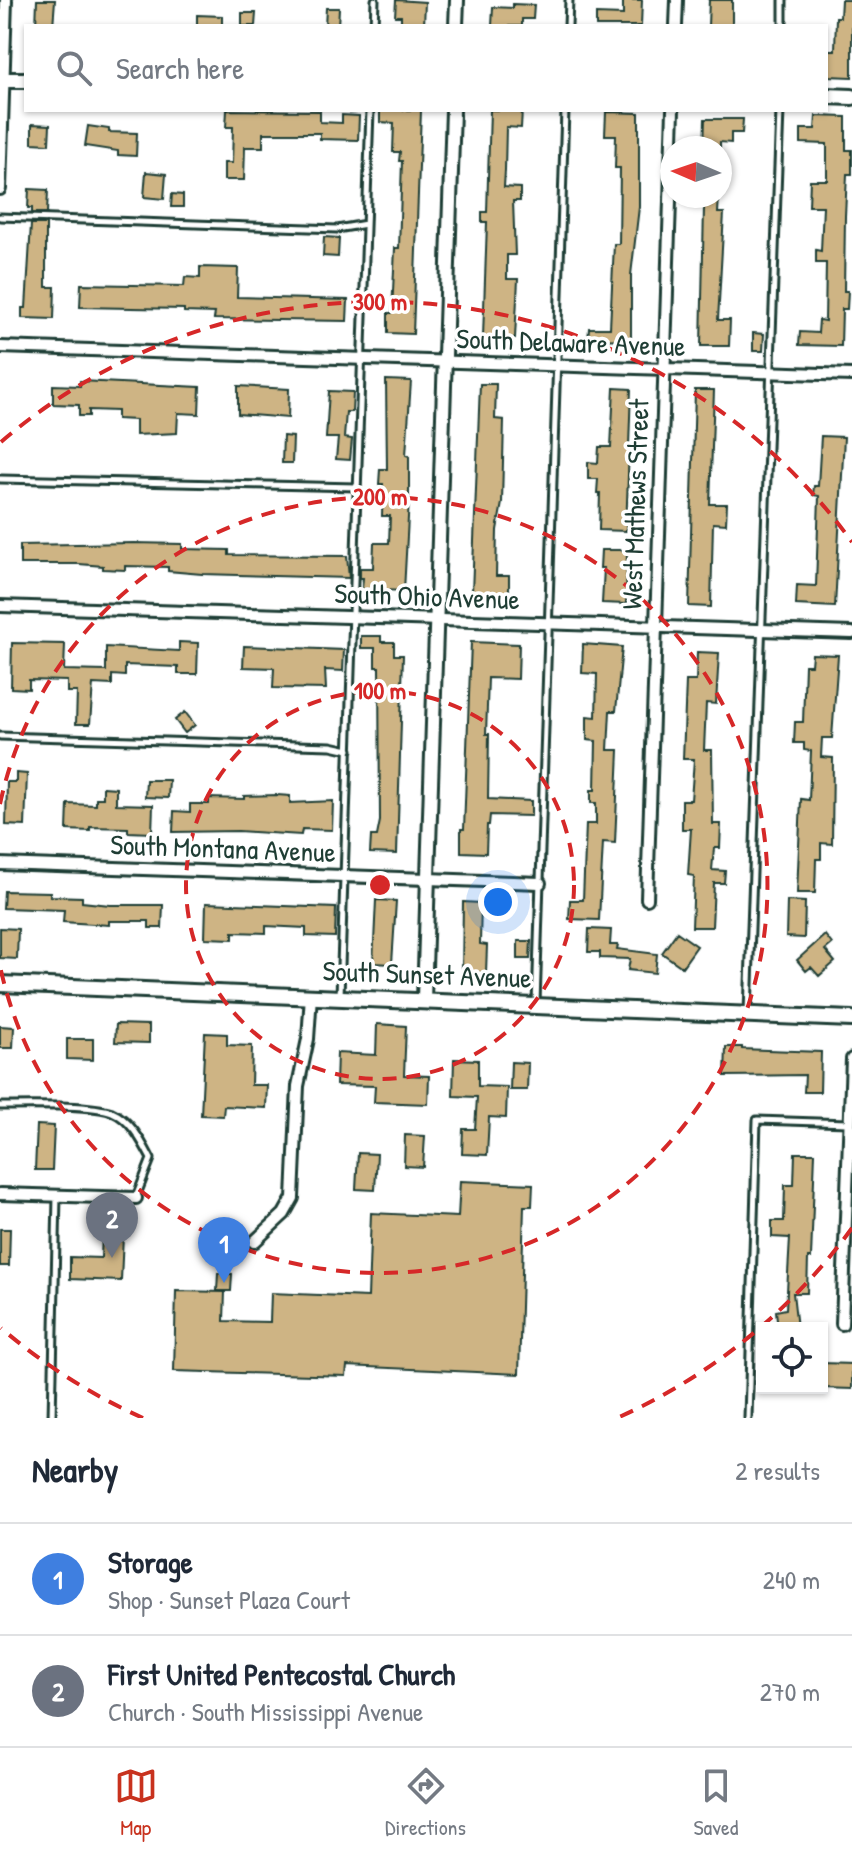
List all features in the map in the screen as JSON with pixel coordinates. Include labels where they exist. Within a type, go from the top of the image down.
[{"type":"main road","points":[[2,80],[24,80]]},
{"type":"main road","points":[[828,96],[852,97]]},
{"type":"main road","name":"South Sunset Avenue","points":[[0,984],[424,999],[852,1019]]},
{"type":"street","points":[[0,189],[6,0]]},
{"type":"street","points":[[456,24],[457,0]]},
{"type":"street","points":[[676,24],[677,0]]},
{"type":"street","points":[[424,999],[453,112]]},
{"type":"street","name":"West Mathews Street","points":[[647,899],[673,112]]},
{"type":"street","name":"South Delaware Avenue","points":[[0,347],[852,375]]},
{"type":"street","name":"South Ohio Avenue","points":[[0,606],[852,633]]},
{"type":"street","name":"South Montana Avenue","points":[[0,864],[540,883]]},
{"type":"street","points":[[254,1242],[284,1214],[293,1198],[298,1086],[308,1039],[311,995]]},
{"type":"street","points":[[842,1324],[852,1059]]},
{"type":"street","points":[[0,1194],[136,1198]]},
{"type":"lane","points":[[374,24],[375,0]]},
{"type":"lane","points":[[568,24],[569,0]]},
{"type":"lane","points":[[783,0],[783,24]]},
{"type":"lane","points":[[340,996],[370,112]]},
{"type":"lane","points":[[536,1004],[565,112]]},
{"type":"lane","points":[[748,1014],[780,112]]},
{"type":"lane","points":[[0,217],[337,229],[366,224]]},
{"type":"lane","points":[[0,479],[357,487]]},
{"type":"lane","points":[[0,736],[331,746],[349,750]]},
{"type":"lane","points":[[0,1106],[113,1112],[138,1134],[151,1159],[136,1198]]},
{"type":"lane","points":[[748,1418],[757,1120],[849,1124]]},
{"type":"lane","points":[[52,1418],[57,1195]]},
{"type":"building","points":[[37,0],[55,0],[53,24],[36,24]]},
{"type":"building","points":[[396,0],[425,2],[424,24],[401,24],[401,16],[395,16]]},
{"type":"building","points":[[623,0],[642,0],[641,24],[596,24],[596,14],[623,15]]},
{"type":"building","points":[[709,0],[732,0],[732,24],[708,24]]},
{"type":"building","points":[[841,0],[852,0],[852,77],[828,76],[828,50],[835,50],[836,17],[840,17]]},
{"type":"building","points":[[513,4],[534,5],[533,19],[522,19],[522,24],[492,24],[493,7],[513,8]]},
{"type":"building","points":[[326,8],[339,8],[338,24],[325,24]]},
{"type":"building","points":[[242,13],[256,13],[255,24],[242,24]]},
{"type":"building","points":[[197,15],[222,16],[222,24],[197,24]]},
{"type":"building","points":[[227,112],[320,112],[320,122],[342,123],[342,115],[359,116],[358,140],[320,139],[320,133],[263,133],[263,147],[245,147],[244,180],[224,180],[224,163],[232,163],[233,127],[226,127]]},
{"type":"building","points":[[380,112],[421,112],[413,334],[388,333],[395,248],[399,248],[402,161],[399,161],[400,152],[393,152],[394,123],[380,122]]},
{"type":"building","points":[[490,112],[522,112],[521,128],[506,127],[504,187],[520,188],[520,201],[513,201],[515,255],[507,255],[507,279],[518,279],[515,338],[483,337],[487,222],[482,222],[482,212],[487,212]]},
{"type":"building","points":[[606,112],[639,113],[639,207],[631,275],[631,339],[588,340],[589,328],[610,328],[614,244],[619,244],[620,168],[615,168],[616,135],[605,135]]},
{"type":"building","points":[[816,116],[846,117],[846,150],[852,150],[852,174],[847,174],[845,216],[844,291],[848,291],[847,309],[842,309],[841,346],[799,345],[800,332],[818,333],[819,320],[825,321],[826,263],[816,263],[816,250],[821,251],[823,206],[809,206],[810,180],[827,180],[827,144],[801,143],[801,129],[815,129]]},
{"type":"building","points":[[705,119],[743,119],[742,133],[704,136]]},
{"type":"building","points":[[32,124],[50,125],[49,144],[32,143]]},
{"type":"building","points":[[88,126],[109,129],[109,132],[137,133],[136,156],[118,155],[118,151],[85,146]]},
{"type":"building","points":[[146,172],[166,174],[164,199],[144,197]]},
{"type":"building","points":[[29,189],[48,190],[47,213],[32,213],[32,208],[28,208]]},
{"type":"building","points":[[172,194],[183,195],[183,207],[171,207]]},
{"type":"building","points":[[704,208],[718,208],[718,213],[724,213],[718,320],[730,320],[729,346],[701,346]]},
{"type":"building","points":[[31,224],[46,224],[46,287],[55,287],[54,319],[22,318],[22,308],[26,308]]},
{"type":"building","points":[[324,237],[339,238],[338,257],[323,256]]},
{"type":"building","points":[[200,267],[238,268],[237,297],[348,300],[347,321],[214,319],[215,313],[184,312],[184,309],[80,307],[81,284],[184,286],[185,277],[200,278]]},
{"type":"building","points":[[753,333],[764,334],[763,351],[753,351]]},
{"type":"building","points":[[386,380],[411,381],[406,455],[409,456],[409,499],[404,591],[362,589],[363,578],[360,578],[360,568],[373,568],[374,543],[389,543],[390,516],[382,516],[383,484],[379,484],[380,469],[387,469]]},
{"type":"building","points":[[80,381],[200,387],[199,414],[178,413],[177,433],[136,435],[136,420],[117,419],[117,411],[89,410],[89,416],[79,416],[79,405],[53,404],[53,385],[80,386]]},
{"type":"building","points":[[480,384],[496,384],[495,419],[504,420],[496,576],[509,576],[509,594],[472,593]]},
{"type":"building","points":[[238,386],[289,389],[288,418],[238,414]]},
{"type":"building","points":[[614,388],[631,389],[626,531],[599,530],[598,479],[588,479],[588,462],[598,463],[599,447],[611,447]]},
{"type":"building","points":[[695,390],[714,390],[710,504],[727,504],[726,524],[713,523],[711,607],[689,606]]},
{"type":"building","points":[[329,391],[353,392],[352,412],[346,412],[344,438],[352,439],[350,460],[336,459],[338,438],[326,438]]},
{"type":"building","points":[[283,436],[293,437],[292,463],[282,463]]},
{"type":"building","points":[[821,436],[844,437],[835,607],[796,605],[797,585],[816,586],[819,496],[813,495],[814,486],[818,486]]},
{"type":"building","points":[[182,544],[182,549],[229,550],[229,555],[347,556],[349,578],[202,574],[168,571],[168,567],[125,566],[125,570],[79,564],[20,564],[20,545]]},
{"type":"building","points":[[601,550],[627,550],[626,604],[602,603],[604,568],[600,568]]},
{"type":"building","points":[[361,636],[381,636],[381,642],[394,642],[394,655],[403,655],[397,854],[370,853],[371,836],[377,836],[380,821],[379,667],[375,667],[375,648],[361,648]]},
{"type":"building","points":[[179,642],[198,643],[197,674],[178,674],[178,667],[125,665],[125,676],[112,675],[112,685],[93,684],[90,724],[76,724],[77,692],[67,692],[67,681],[29,680],[29,689],[11,688],[12,643],[65,644],[64,670],[106,671],[106,647],[179,651]]},
{"type":"building","points":[[471,642],[519,644],[518,679],[488,678],[488,799],[531,801],[531,816],[490,815],[486,853],[461,852]]},
{"type":"building","points":[[583,644],[622,647],[616,711],[610,711],[608,750],[619,750],[615,843],[603,842],[599,920],[569,919],[570,900],[583,900],[586,824],[596,824],[596,803],[591,803],[591,790],[595,790],[596,741],[587,740],[587,716],[596,717],[597,674],[582,673]]},
{"type":"building","points":[[244,646],[344,650],[343,671],[325,670],[326,689],[273,688],[274,668],[243,667]]},
{"type":"building","points":[[697,652],[719,653],[716,704],[706,703],[704,750],[712,750],[713,824],[721,824],[720,848],[714,848],[712,870],[725,871],[724,883],[714,883],[712,927],[692,927],[694,876],[688,875],[691,829],[682,829],[682,800],[691,800],[694,759],[683,759],[686,681],[696,681]]},
{"type":"building","points":[[812,654],[838,655],[832,738],[822,738],[821,757],[833,758],[832,844],[821,843],[821,859],[816,859],[815,893],[797,893],[801,799],[809,800],[811,751],[804,750],[804,743],[794,743],[795,722],[803,722],[805,665],[811,665]]},
{"type":"building","points":[[185,712],[195,725],[185,733],[175,720]]},
{"type":"building","points":[[16,773],[27,774],[25,826],[6,825],[7,782],[16,782]]},
{"type":"building","points":[[146,780],[169,780],[168,798],[145,797]]},
{"type":"building","points":[[103,787],[116,788],[116,804],[153,805],[152,833],[128,832],[128,828],[67,830],[68,804],[96,805],[96,798],[103,798]]},
{"type":"building","points":[[244,796],[290,796],[290,803],[333,801],[332,830],[302,829],[301,835],[238,831],[173,832],[174,811],[190,812],[190,804],[209,804],[209,798],[244,799]]},
{"type":"building","points":[[4,891],[50,892],[50,896],[82,897],[82,902],[110,905],[163,905],[162,928],[149,928],[149,921],[109,921],[109,925],[63,922],[64,910],[3,908]]},
{"type":"building","points":[[376,900],[396,901],[392,964],[373,963]]},
{"type":"building","points":[[787,901],[805,902],[804,938],[786,937]]},
{"type":"building","points":[[463,902],[481,903],[480,944],[487,945],[486,973],[462,972]]},
{"type":"building","points":[[206,903],[336,908],[335,937],[306,936],[306,928],[266,926],[266,933],[233,932],[233,939],[205,938]]},
{"type":"building","points":[[0,928],[18,929],[17,959],[0,958]]},
{"type":"building","points":[[589,929],[611,930],[610,945],[618,945],[617,949],[657,954],[655,973],[628,970],[630,959],[600,958],[600,952],[588,952]]},
{"type":"building","points":[[677,932],[697,946],[682,967],[662,953]]},
{"type":"building","points":[[825,935],[832,944],[825,950],[835,962],[819,976],[811,967],[806,971],[797,960]]},
{"type":"building","points":[[518,941],[531,941],[530,959],[518,959]]},
{"type":"building","points":[[116,1024],[149,1025],[149,1043],[115,1042]]},
{"type":"building","points":[[377,1024],[406,1026],[404,1075],[429,1076],[428,1104],[374,1102],[375,1086],[336,1085],[337,1053],[376,1055]]},
{"type":"building","points":[[0,1026],[14,1027],[13,1048],[0,1048]]},
{"type":"building","points":[[205,1033],[227,1034],[227,1045],[252,1046],[251,1085],[267,1085],[266,1108],[224,1106],[223,1116],[201,1115]]},
{"type":"building","points":[[67,1039],[93,1039],[93,1060],[67,1059]]},
{"type":"building","points":[[726,1047],[821,1052],[820,1092],[804,1092],[805,1075],[725,1076]]},
{"type":"building","points":[[454,1059],[478,1060],[478,1086],[507,1087],[506,1118],[489,1117],[487,1155],[462,1154],[463,1129],[475,1129],[477,1097],[453,1096]]},
{"type":"building","points":[[511,1062],[528,1063],[527,1090],[510,1090]]},
{"type":"building","points":[[37,1125],[54,1126],[52,1170],[35,1170]]},
{"type":"building","points":[[405,1135],[425,1136],[423,1167],[404,1166]]},
{"type":"building","points":[[358,1153],[377,1154],[375,1190],[356,1189]]},
{"type":"building","points":[[795,1153],[815,1153],[807,1293],[793,1293],[796,1322],[777,1322],[776,1311],[786,1309],[790,1238],[772,1237],[772,1221],[784,1221],[785,1185],[794,1185]]},
{"type":"building","points":[[460,1181],[533,1184],[532,1206],[524,1206],[519,1374],[347,1366],[346,1376],[174,1371],[176,1291],[225,1292],[224,1321],[270,1322],[271,1293],[368,1297],[371,1213],[458,1217]]},
{"type":"building","points":[[0,1229],[10,1229],[9,1266],[0,1266]]},
{"type":"building","points":[[102,1234],[123,1235],[121,1281],[70,1279],[70,1257],[101,1258]]},
{"type":"building","points":[[218,1273],[232,1274],[231,1291],[217,1291]]},
{"type":"building","points":[[828,1363],[852,1364],[852,1389],[828,1388]]},
{"type":"place","name":"First United Pentecostal Church","points":[[112,1258]]},
{"type":"place","name":"Storage","points":[[224,1283]]}]
